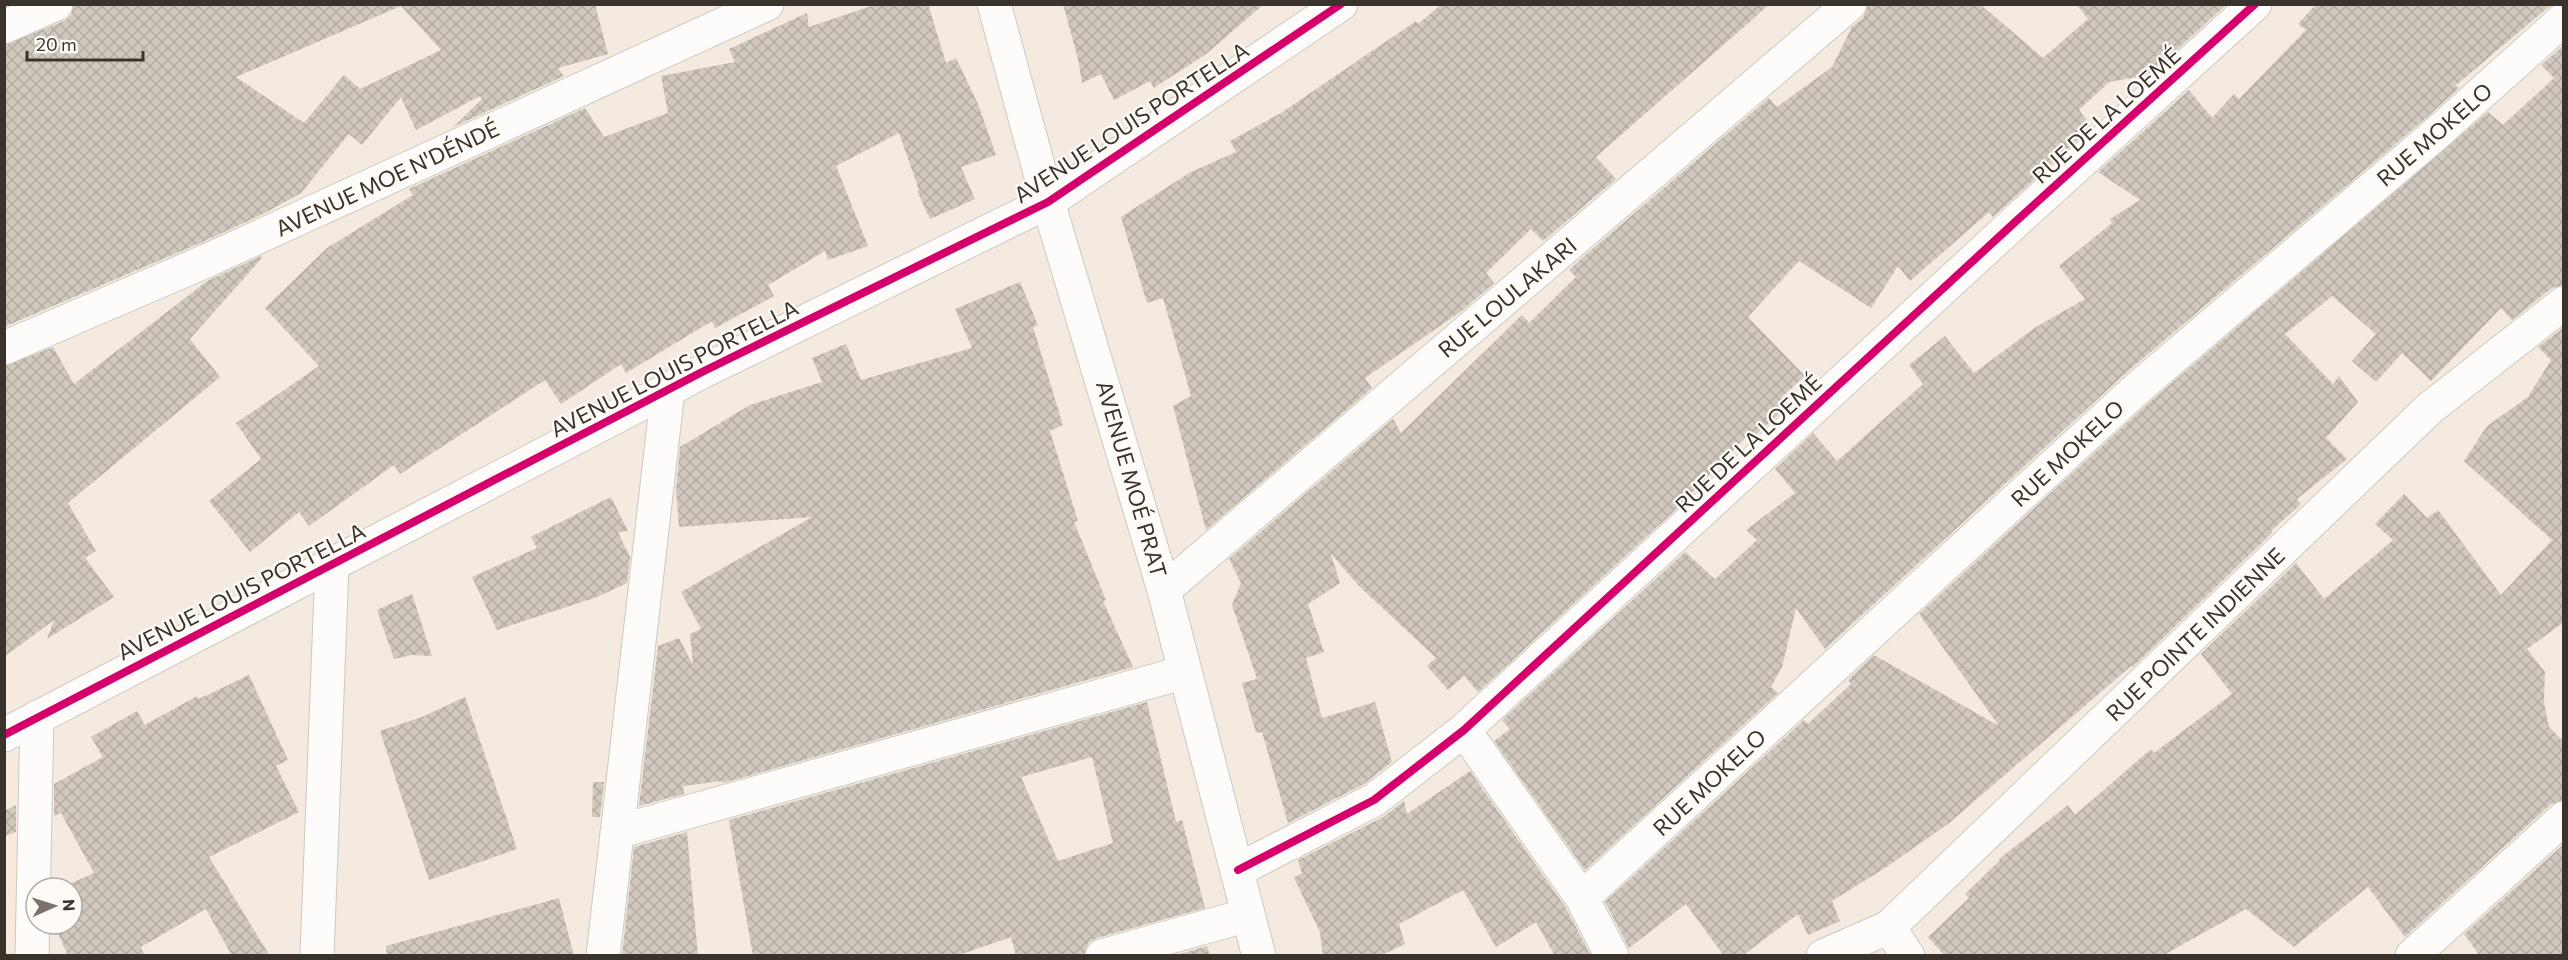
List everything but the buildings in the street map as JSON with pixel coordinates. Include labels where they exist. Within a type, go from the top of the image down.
[{"type":"street","points":[[4,27],[56,4]]},
{"type":"street","name":"AVENUE MOE N'DÉNDÉ","points":[[4,348],[207,261],[767,4]]},
{"type":"street","name":"AVENUE MOÉ PRAT","points":[[994,4],[1048,202],[1164,590],[1259,956]]},
{"type":"street","name":"AVENUE LOUIS PORTELLA","points":[[4,735],[668,390],[1048,202],[1341,4]]},
{"type":"street","name":"RUE LOULAKARI","points":[[1164,590],[1850,4]]},
{"type":"street","name":"RUE DE LA LOEMÉ","points":[[1238,870],[1374,800],[1464,730],[2005,231],[2255,4]]},
{"type":"street","name":"RUE MOKELO","points":[[1582,898],[2140,386],[2429,140],[2564,20]]},
{"type":"street","name":"RUE POINTE INDIENNE","points":[[1823,956],[1889,927],[2430,408],[2564,303]]},
{"type":"street","points":[[603,956],[668,390]]},
{"type":"street","points":[[317,956],[332,564]]},
{"type":"street","points":[[617,832],[1185,672]]},
{"type":"street","points":[[32,956],[37,717]]},
{"type":"street","points":[[1464,730],[1582,898],[1612,956]]},
{"type":"street","points":[[2412,956],[2564,818]]},
{"type":"street","points":[[1102,956],[1248,915]]},
{"type":"street","points":[[1889,927],[1908,956]]},
{"type":"cycle path","points":[[4,735],[702,372],[1048,202],[1341,4]]},
{"type":"cycle path","points":[[1238,870],[1374,800],[1464,730],[2255,4]]}]
